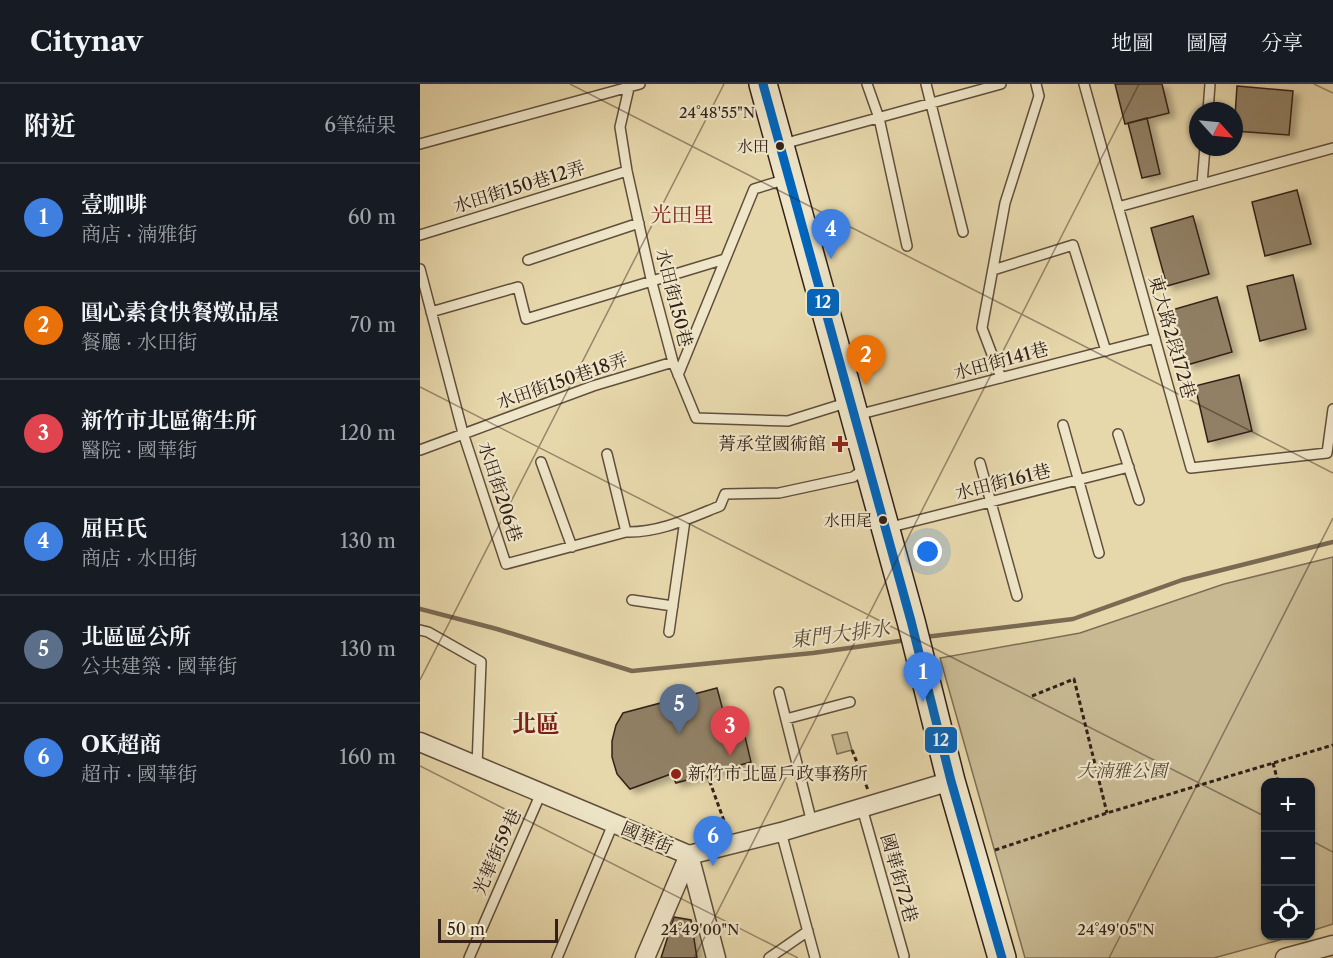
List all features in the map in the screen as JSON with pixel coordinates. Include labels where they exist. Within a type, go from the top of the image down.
[{"type":"street","points":[[763,84],[853,409],[951,781],[1002,958]]},
{"type":"street","name":"國華街","points":[[420,742],[689,855],[781,832],[951,781]]},
{"type":"street","points":[[645,958],[689,855]]},
{"type":"street","points":[[689,855],[716,958]]},
{"type":"street","points":[[1285,958],[1333,945]]},
{"type":"lane","points":[[420,144],[640,84]]},
{"type":"lane","points":[[867,84],[879,118],[907,246]]},
{"type":"lane","points":[[926,84],[963,232]]},
{"type":"lane","points":[[780,145],[1000,84]]},
{"type":"lane","points":[[1001,378],[982,328],[1005,203],[1039,96],[1036,84]]},
{"type":"lane","name":"東大路2段172巷","points":[[1084,84],[1191,468],[1327,453],[1333,409]]},
{"type":"lane","points":[[1209,102],[1210,84]]},
{"type":"lane","name":"水田街150巷","points":[[628,86],[620,127],[627,171],[652,283],[673,362],[696,418]]},
{"type":"lane","points":[[1118,207],[1333,148]]},
{"type":"lane","points":[[1202,184],[1204,156]]},
{"type":"lane","name":"水田街150巷12弄","points":[[420,235],[627,171]]},
{"type":"lane","points":[[678,375],[754,189],[789,178]]},
{"type":"lane","points":[[528,260],[639,223]]},
{"type":"lane","points":[[993,270],[1072,245],[1106,351]]},
{"type":"lane","points":[[431,312],[518,287],[526,319],[652,283],[725,259]]},
{"type":"lane","points":[[420,269],[463,434]]},
{"type":"lane","name":"水田街141巷","points":[[696,418],[789,421],[1001,378],[1155,338]]},
{"type":"lane","name":"水田街150巷18弄","points":[[420,450],[592,386],[673,362]]},
{"type":"lane","points":[[1063,425],[1099,553]]},
{"type":"lane","name":"水田街206巷","points":[[463,434],[506,564],[626,532],[644,532],[685,520],[720,506],[725,494],[779,493],[853,477],[868,467]]},
{"type":"lane","points":[[1118,434],[1139,500]]},
{"type":"lane","points":[[607,454],[626,532]]},
{"type":"lane","points":[[541,462],[572,547]]},
{"type":"lane","points":[[980,462],[1017,596]]},
{"type":"lane","name":"水田街161巷","points":[[884,529],[1129,468]]},
{"type":"lane","points":[[669,632],[685,520]]},
{"type":"lane","points":[[632,600],[673,606]]},
{"type":"lane","points":[[420,630],[428,632],[481,662],[477,766]]},
{"type":"lane","points":[[779,693],[812,823]]},
{"type":"lane","points":[[786,719],[850,702]]},
{"type":"lane","name":"光華街59巷","points":[[469,958],[541,793]]},
{"type":"lane","name":"國華街72巷","points":[[868,806],[904,956]]},
{"type":"lane","points":[[556,958],[613,824]]},
{"type":"lane","points":[[781,832],[815,958]]},
{"type":"lane","points":[[769,958],[808,931]]},
{"type":"path","points":[[1032,696],[1074,679],[1107,813]]},
{"type":"path","points":[[995,850],[1107,813],[1333,745]]},
{"type":"path","points":[[852,750],[868,806]]},
{"type":"path","points":[[1273,763],[1277,778]]},
{"type":"path","points":[[707,774],[732,844]]},
{"type":"green space","name":"大湳雅公園","points":[[1333,557],[1333,924],[1315,930],[1315,778],[1261,778],[1261,940],[1279,940],[1214,958],[1025,958],[940,658],[1080,633],[1224,584]]},
{"type":"green space","points":[[847,732],[852,750],[837,754],[832,735]]},
{"type":"building","points":[[1115,84],[1162,84],[1169,113],[1125,124]]},
{"type":"building","points":[[1237,86],[1293,91],[1289,135],[1243,132],[1243,102],[1236,102]]},
{"type":"building","points":[[1147,118],[1160,174],[1142,178],[1128,123]]},
{"type":"building","points":[[1297,190],[1311,244],[1265,256],[1252,202]]},
{"type":"building","points":[[1193,216],[1209,274],[1167,286],[1151,228]]},
{"type":"building","points":[[1293,275],[1306,329],[1260,341],[1247,286]]},
{"type":"building","points":[[1217,297],[1232,352],[1187,365],[1172,310]]},
{"type":"building","points":[[1239,375],[1252,431],[1208,442],[1195,386]]},
{"type":"building","points":[[717,688],[727,726],[742,724],[751,762],[676,783],[671,774],[630,789],[617,774],[612,757],[612,741],[616,725],[623,713]]},
{"type":"building","points":[[674,917],[691,920],[697,958],[661,958]]},
{"type":"waterway","name":"東門大排水","points":[[925,637],[1073,619],[1182,580],[1333,542]]},
{"type":"waterway","name":"東門大排水","points":[[420,609],[497,629],[632,671],[813,653],[907,640]]},
{"type":"transit line","name":"12","points":[[763,84],[911,621],[951,781],[1002,958]]},
{"type":"place","name":"水田","points":[[780,146]]},
{"type":"place","name":"屈臣氏","points":[[831,259]]},
{"type":"place","name":"圓心素食快餐燉品屋","points":[[866,385]]},
{"type":"place","name":"菁承堂國術館","points":[[840,444]]},
{"type":"place","name":"水田尾","points":[[883,520]]},
{"type":"place","name":"壹咖啡","points":[[923,702]]},
{"type":"place","name":"北區區公所","points":[[679,734]]},
{"type":"place","name":"新竹市北區衛生所","points":[[730,756]]},
{"type":"place","name":"新竹市北區戶政事務所","points":[[676,774]]},
{"type":"place","name":"OK超商","points":[[713,866]]},
{"type":"district","name":"光田里","points":[[682,215]]},
{"type":"district","name":"北區","points":[[536,724]]}]
